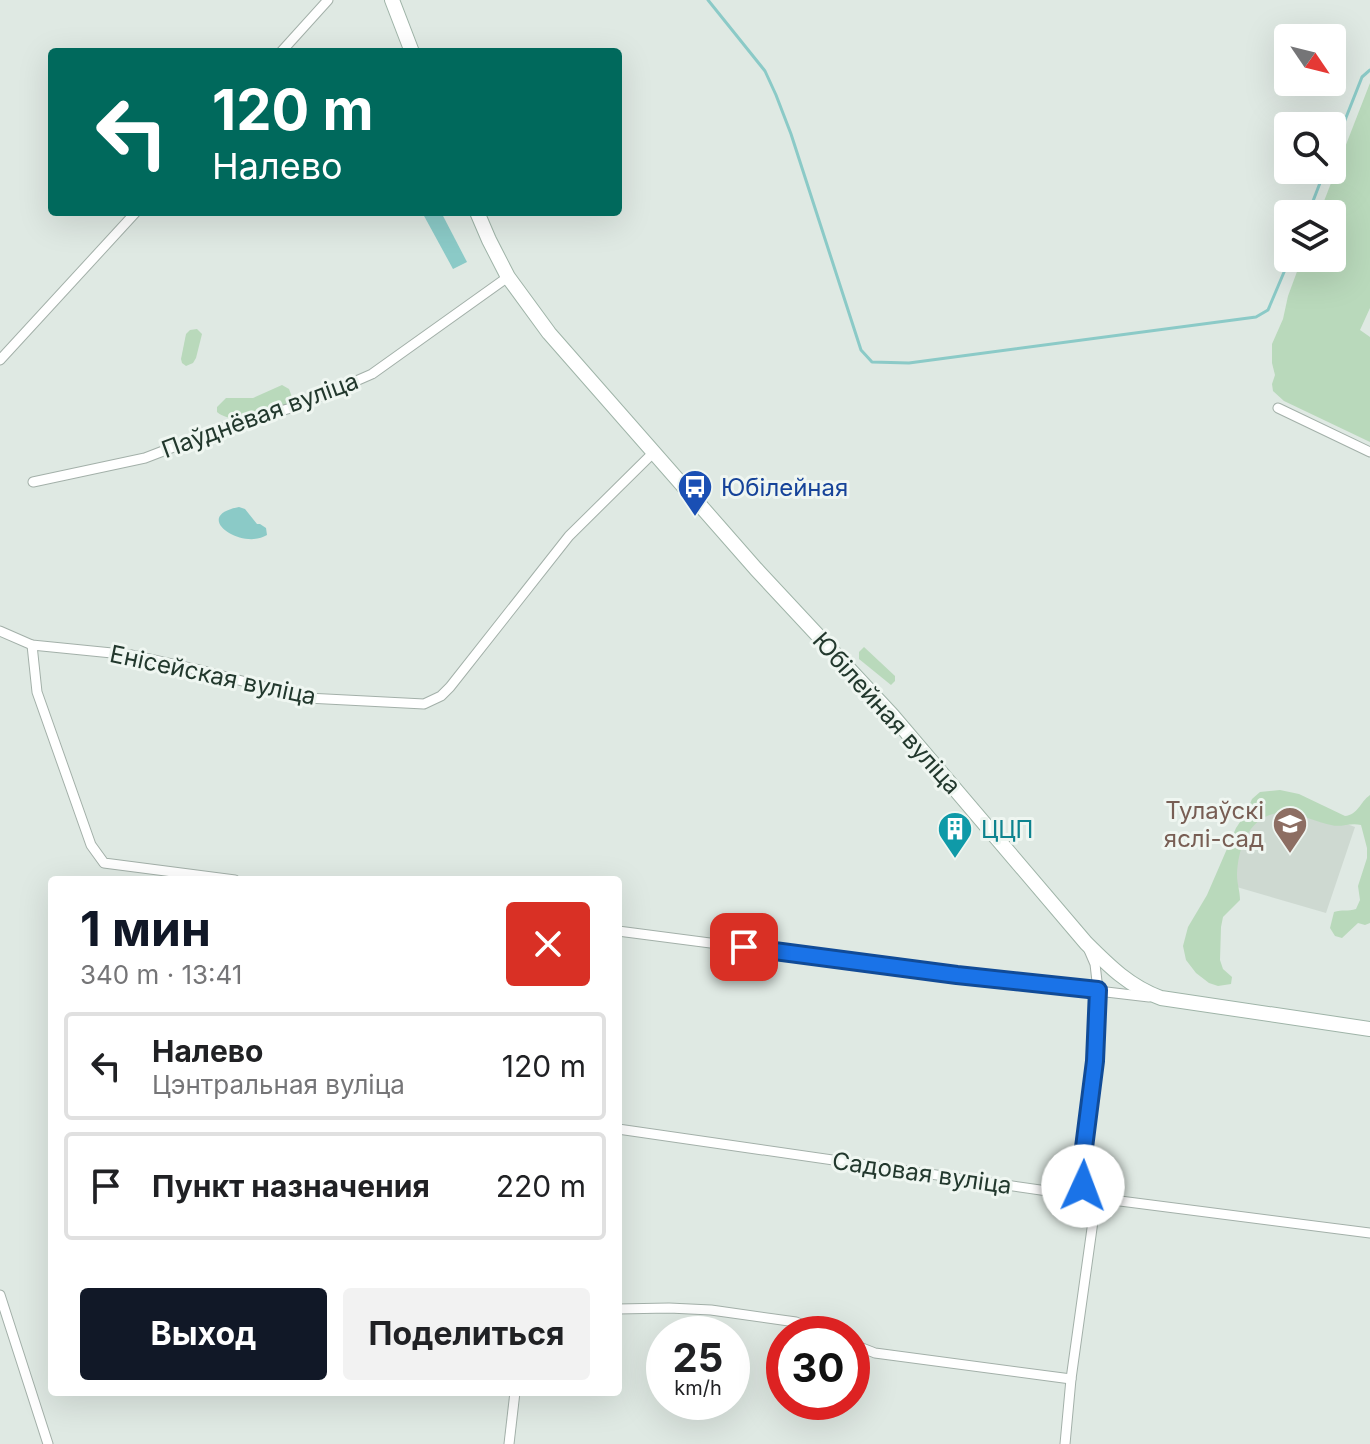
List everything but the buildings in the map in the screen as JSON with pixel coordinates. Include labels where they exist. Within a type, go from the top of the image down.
[{"type":"main road","points":[[392,0],[410,48]]},
{"type":"main road","name":"Юбілейная вуліца","points":[[479,216],[508,277],[549,333],[756,569],[892,715],[1086,943],[1129,983],[1161,998],[1370,1029]]},
{"type":"street","points":[[285,48],[328,0]]},
{"type":"street","points":[[0,360],[132,216]]},
{"type":"street","name":"Паўднёвая вуліца","points":[[33,482],[145,458],[223,428],[301,405],[372,374],[508,277]]},
{"type":"street","points":[[1278,408],[1370,452]]},
{"type":"street","name":"Енісейская вуліца","points":[[0,631],[32,645],[132,655],[307,698],[424,704],[441,696],[450,687],[569,536],[653,453]]},
{"type":"street","points":[[32,645],[37,692],[91,845],[104,863],[204,876]]},
{"type":"street","points":[[622,932],[1161,998]]},
{"type":"street","points":[[1065,1444],[1094,1214],[1080,1179],[1095,1061],[1098,990],[1095,964],[1086,943]]},
{"type":"street","name":"Садовая вуліца","points":[[622,1130],[1089,1197],[1370,1233]]},
{"type":"street","points":[[0,1295],[48,1444]]},
{"type":"street","points":[[622,1309],[711,1310],[766,1318]]},
{"type":"street","points":[[870,1351],[1071,1379]]},
{"type":"street","points":[[509,1444],[515,1396]]},
{"type":"shaded area","name":"Тулаўскі яслі-сад","points":[[1261,792],[1355,827],[1326,913],[1223,883]]},
{"type":"green space","points":[[1370,83],[1370,308],[1360,330],[1370,337],[1370,442],[1284,401],[1273,391],[1272,384],[1275,375],[1272,344],[1297,272],[1346,272],[1346,200],[1324,200],[1331,184],[1346,184],[1346,145]]},
{"type":"green space","points":[[197,329],[202,334],[196,358],[186,366],[181,359],[186,334]]},
{"type":"green space","points":[[282,385],[289,389],[292,397],[287,406],[242,418],[217,412],[217,407],[226,398],[253,398]]},
{"type":"green space","points":[[864,647],[895,676],[891,685],[859,659],[859,652]]},
{"type":"green space","points":[[1280,790],[1299,794],[1345,816],[1356,811],[1370,795],[1370,923],[1358,923],[1342,938],[1335,936],[1330,928],[1334,912],[1356,909],[1360,900],[1358,886],[1367,858],[1361,825],[1335,826],[1289,813],[1265,817],[1244,841],[1237,875],[1240,900],[1223,917],[1220,960],[1223,969],[1232,977],[1231,984],[1218,986],[1209,983],[1186,960],[1183,946],[1188,927],[1207,895],[1252,799],[1260,792]]},
{"type":"water","points":[[424,216],[443,216],[467,262],[453,269]]},
{"type":"water","points":[[239,507],[266,528],[267,535],[245,539],[225,530],[219,517],[225,511]]},
{"type":"waterway","points":[[708,0],[765,71],[776,95],[861,350],[872,362],[909,363],[1256,317],[1268,310],[1284,272]]},
{"type":"waterway","points":[[1346,118],[1362,77],[1370,70]]},
{"type":"waterway","points":[[1313,200],[1320,184]]},
{"type":"place","name":"Юбілейная","points":[[695,518]]},
{"type":"place","name":"Тулаўскі яслі-сад","points":[[1290,855]]},
{"type":"place","name":"ЦЦП","points":[[955,860]]},
{"type":"route","points":[[744,947],[1098,990],[1095,1061],[1080,1179],[1083,1186]]}]
